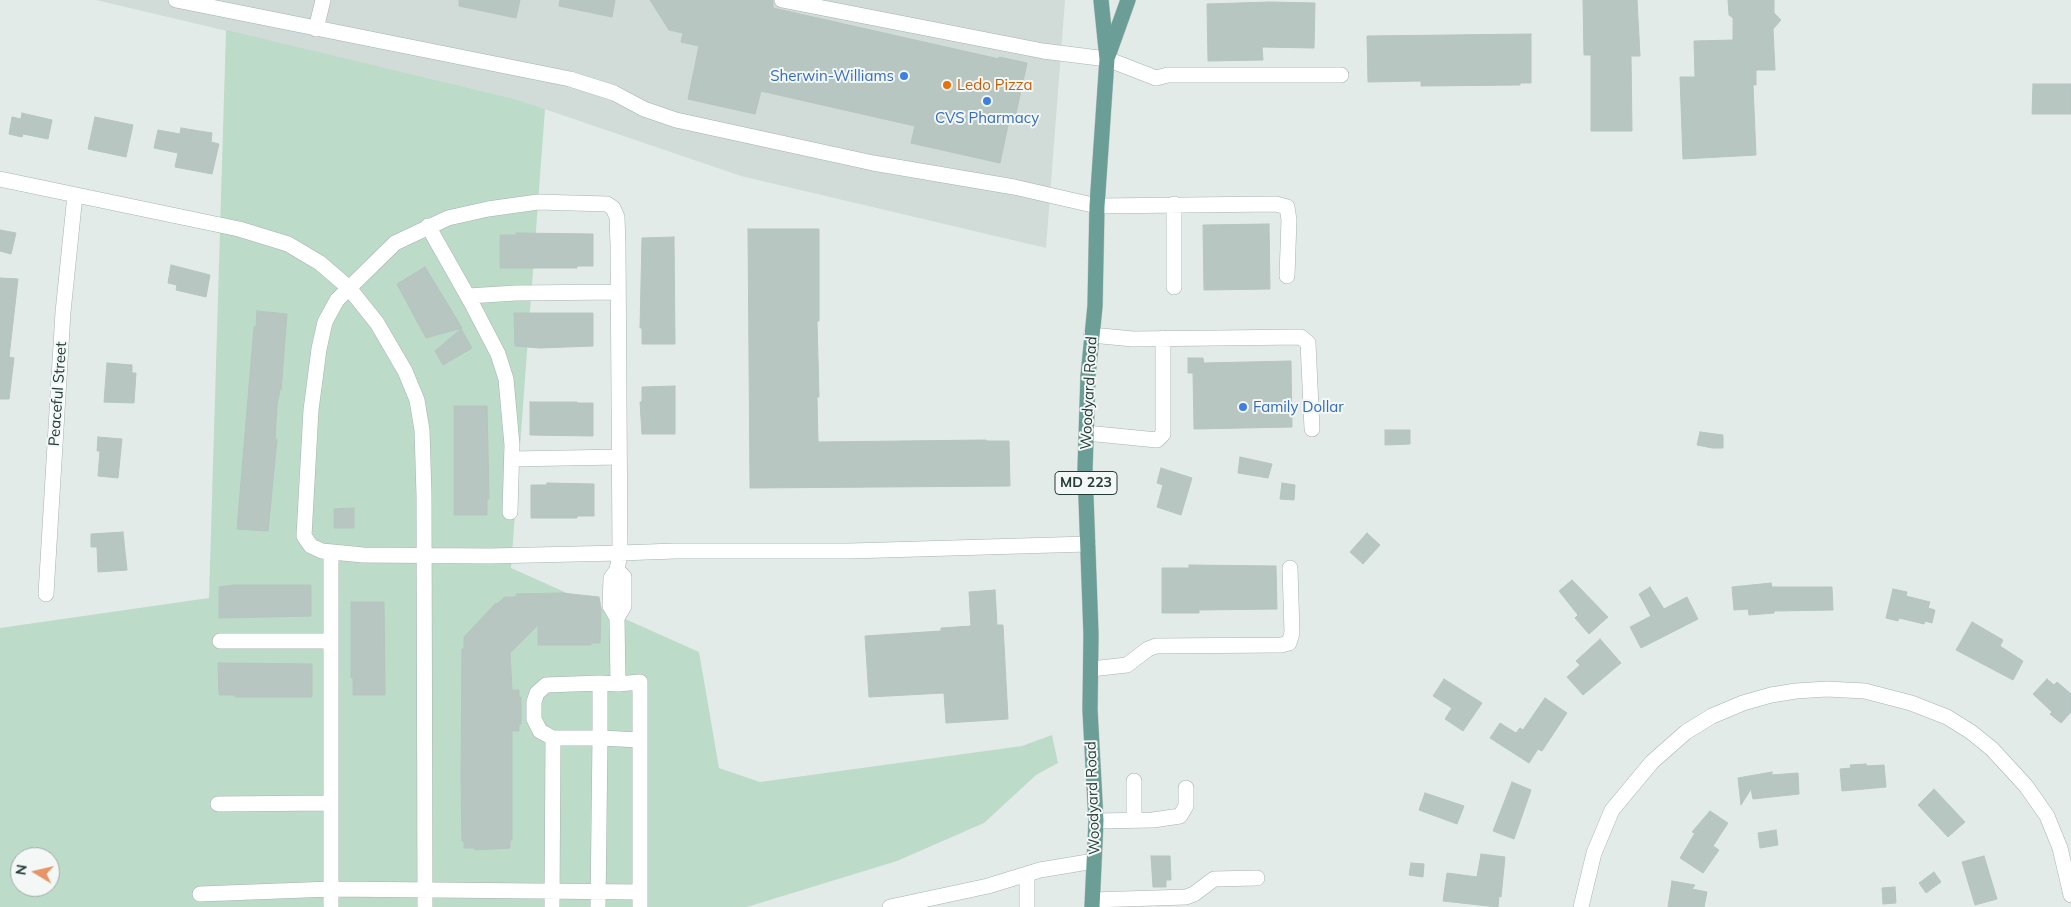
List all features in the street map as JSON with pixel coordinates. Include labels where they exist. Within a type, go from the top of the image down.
[{"type":"main road","name":"Woodyard Road","points":[[1092,903],[1096,821],[1090,710],[1092,669],[1086,433],[1091,335],[1095,306],[1097,206],[1107,59],[1101,0]]},
{"type":"main road","name":"Woodyard Road","points":[[1107,59],[1128,0]]},
{"type":"street","points":[[176,0],[244,7],[316,29],[570,79],[614,93],[644,109],[676,120],[873,163],[1014,187],[1097,206],[1276,204],[1287,207],[1289,220],[1287,276]]},
{"type":"street","points":[[316,29],[322,0]]},
{"type":"street","points":[[782,0],[1043,51],[1107,59],[1156,78],[1168,75],[1342,75]]},
{"type":"street","points":[[0,179],[239,228],[288,244],[320,263],[349,288],[377,323],[405,371],[417,400],[422,430],[425,907]]},
{"type":"street","name":"Peaceful Street","points":[[46,594],[63,312],[75,195]]},
{"type":"street","points":[[618,684],[617,618],[624,606],[624,577],[617,570],[620,553],[617,216],[613,208],[606,204],[538,202],[488,209],[448,218],[395,243],[337,300],[325,322],[319,349],[311,410],[304,536],[311,546],[331,553],[424,555],[620,553],[850,551],[1088,544]]},
{"type":"street","points":[[1174,204],[1174,286]]},
{"type":"street","points":[[428,226],[468,296],[498,354],[506,379],[511,414],[510,512]]},
{"type":"street","points":[[468,296],[516,292],[618,292]]},
{"type":"street","points":[[1091,335],[1133,338],[1301,337],[1308,343],[1312,429]]},
{"type":"street","points":[[1086,433],[1157,440],[1163,434],[1163,338]]},
{"type":"street","points":[[512,459],[619,458]]},
{"type":"street","points":[[331,553],[331,907]]},
{"type":"street","points":[[1092,669],[1127,665],[1148,649],[1156,646],[1281,645],[1289,643],[1292,634],[1290,568]]},
{"type":"street","points":[[220,641],[331,641]]},
{"type":"street","points":[[200,894],[331,888],[552,890],[598,891],[640,899],[640,740],[640,682],[618,684],[546,684],[537,693],[534,702],[534,719],[540,731],[553,738],[640,740]]},
{"type":"street","points":[[598,907],[600,683]]},
{"type":"street","points":[[1581,907],[1594,853],[1612,810],[1652,762],[1686,732],[1712,716],[1743,703],[1771,695],[1827,689],[1865,691],[1911,703],[1947,717],[1971,732],[1992,749],[2026,786],[2047,816],[2060,848],[2071,895]]},
{"type":"street","points":[[552,907],[553,738]]},
{"type":"street","points":[[1134,780],[1134,820]]},
{"type":"street","points":[[1096,821],[1180,816],[1186,806],[1186,788]]},
{"type":"street","points":[[218,804],[331,803]]},
{"type":"street","points":[[890,907],[988,886],[1040,870],[1094,861]]},
{"type":"street","points":[[1026,907],[1027,874]]},
{"type":"street","points":[[1092,903],[1186,898],[1214,879],[1257,878]]},
{"type":"shaded area","points":[[96,0],[1065,0],[1046,248],[741,176],[515,99]]},
{"type":"green space","points":[[226,30],[515,99],[545,109],[511,568],[699,652],[719,768],[760,782],[1022,746],[1052,735],[1058,763],[1036,775],[984,823],[897,861],[747,907],[0,907],[0,628],[209,598]]},
{"type":"building","points":[[459,0],[520,0],[516,18],[459,6]]},
{"type":"building","points":[[560,0],[615,0],[612,17],[559,6]]},
{"type":"building","points":[[650,0],[773,0],[773,8],[999,59],[999,57],[1027,63],[1015,118],[1010,116],[1000,163],[911,143],[915,126],[761,91],[755,114],[688,99],[699,46],[681,42],[683,33],[669,30]]},
{"type":"building","points":[[1583,0],[1637,0],[1640,56],[1631,56],[1632,131],[1591,131],[1591,55],[1584,55]]},
{"type":"building","points":[[1728,0],[1774,0],[1774,13],[1781,20],[1773,29],[1775,70],[1756,70],[1756,85],[1753,85],[1756,155],[1683,159],[1680,77],[1695,77],[1694,41],[1733,40],[1733,18],[1729,15]]},
{"type":"building","points":[[1315,3],[1314,48],[1262,47],[1263,60],[1208,61],[1207,4]]},
{"type":"building","points":[[1531,34],[1531,83],[1520,83],[1520,85],[1421,86],[1421,81],[1368,82],[1367,36]]},
{"type":"building","points":[[2033,84],[2071,84],[2071,114],[2032,114]]},
{"type":"building","points":[[22,113],[52,120],[48,139],[23,134],[22,137],[9,134],[12,117],[21,119]]},
{"type":"building","points":[[95,117],[133,125],[126,157],[88,149]]},
{"type":"building","points":[[181,128],[212,133],[211,142],[219,144],[212,174],[175,167],[178,153],[154,148],[158,130],[180,134]]},
{"type":"building","points":[[1269,224],[1270,289],[1204,290],[1203,225]]},
{"type":"building","points":[[748,229],[819,229],[819,321],[817,321],[818,442],[1009,441],[1010,486],[750,488]]},
{"type":"building","points":[[0,230],[16,233],[11,254],[0,251]]},
{"type":"building","points":[[516,233],[593,234],[593,266],[577,266],[577,268],[500,268],[500,235],[516,235]]},
{"type":"building","points":[[674,237],[675,344],[642,344],[642,328],[640,328],[642,238]]},
{"type":"building","points":[[171,265],[210,275],[206,297],[176,290],[177,285],[168,283]]},
{"type":"building","points":[[425,267],[462,328],[426,338],[397,284]]},
{"type":"building","points":[[0,278],[18,279],[9,357],[14,358],[9,399],[0,399]]},
{"type":"building","points":[[257,311],[287,314],[281,390],[277,405],[275,439],[277,439],[268,531],[237,529],[254,327],[256,327]]},
{"type":"building","points":[[514,313],[593,313],[593,346],[540,348],[515,346]]},
{"type":"building","points":[[461,329],[472,348],[443,365],[435,351]]},
{"type":"building","name":"Family Dollar","points":[[1188,358],[1203,358],[1204,363],[1291,361],[1292,427],[1194,429],[1193,373],[1188,373]]},
{"type":"building","points":[[107,363],[132,365],[132,373],[136,373],[134,403],[104,402]]},
{"type":"building","points":[[675,386],[675,434],[642,434],[640,402],[642,402],[642,387]]},
{"type":"building","points":[[530,402],[593,403],[593,436],[530,435]]},
{"type":"building","points":[[454,406],[487,406],[489,499],[487,499],[487,515],[454,515]]},
{"type":"building","points":[[1385,430],[1410,430],[1410,444],[1385,445]]},
{"type":"building","points":[[1700,432],[1723,435],[1723,448],[1697,445]]},
{"type":"building","points":[[98,437],[122,439],[118,478],[98,476],[100,451],[97,451]]},
{"type":"building","points":[[1240,457],[1272,464],[1268,478],[1238,473]]},
{"type":"building","points":[[1161,468],[1192,478],[1181,515],[1157,507],[1163,485],[1157,483]]},
{"type":"building","points":[[547,483],[594,484],[594,516],[531,518],[531,485],[547,485]]},
{"type":"building","points":[[1282,483],[1295,485],[1294,500],[1280,499]]},
{"type":"building","points":[[354,508],[354,528],[334,528],[334,509]]},
{"type":"building","points":[[123,532],[127,570],[98,572],[97,547],[91,547],[91,534]]},
{"type":"building","points":[[1367,533],[1380,545],[1363,564],[1350,552]]},
{"type":"building","points":[[1189,565],[1276,566],[1277,609],[1199,610],[1199,613],[1162,613],[1162,568],[1189,568]]},
{"type":"building","points":[[1572,580],[1608,617],[1589,634],[1575,618],[1578,615],[1559,591]]},
{"type":"building","points":[[1771,583],[1772,587],[1832,587],[1833,610],[1774,611],[1774,613],[1749,615],[1748,609],[1734,610],[1732,587]]},
{"type":"building","points":[[234,585],[311,585],[311,616],[219,618],[219,587]]},
{"type":"building","points":[[1650,587],[1664,609],[1687,597],[1698,619],[1641,648],[1630,627],[1651,616],[1639,594]]},
{"type":"building","points":[[1893,589],[1907,592],[1906,596],[1930,602],[1928,608],[1935,610],[1932,623],[1925,621],[1924,624],[1899,618],[1898,621],[1886,618]]},
{"type":"building","points":[[995,590],[997,625],[1003,625],[1008,719],[946,723],[944,693],[869,697],[865,636],[941,631],[941,628],[971,626],[969,592]]},
{"type":"building","points":[[562,593],[599,597],[601,608],[600,643],[591,643],[591,645],[538,645],[538,625],[510,653],[512,690],[519,690],[519,697],[521,697],[521,724],[519,724],[519,731],[512,731],[512,840],[510,840],[510,848],[475,850],[475,848],[464,848],[464,841],[462,841],[461,780],[462,649],[464,649],[464,637],[496,603],[505,597],[516,597],[516,594]]},
{"type":"building","points":[[351,602],[384,602],[385,695],[353,695],[353,678],[351,678]]},
{"type":"building","points":[[1972,622],[2003,640],[2000,646],[2023,661],[2013,680],[1956,650]]},
{"type":"building","points":[[1600,639],[1621,663],[1583,695],[1567,677],[1580,665],[1576,661]]},
{"type":"building","points":[[218,663],[312,664],[312,697],[235,697],[235,695],[219,695]]},
{"type":"building","points":[[1444,679],[1482,703],[1463,731],[1445,719],[1452,708],[1433,696]]},
{"type":"building","points":[[2047,679],[2054,685],[2057,682],[2071,694],[2071,712],[2061,723],[2050,714],[2052,712],[2033,694]]},
{"type":"building","points":[[1545,698],[1567,713],[1542,751],[1538,749],[1529,763],[1490,738],[1500,723],[1516,733],[1520,728],[1523,730]]},
{"type":"building","points":[[1866,764],[1866,766],[1884,765],[1886,787],[1842,791],[1840,769],[1851,768],[1850,765]]},
{"type":"building","points":[[1772,772],[1772,775],[1798,773],[1799,794],[1753,799],[1751,789],[1741,805],[1738,778]]},
{"type":"building","points":[[1512,782],[1531,790],[1514,839],[1493,831]]},
{"type":"building","points":[[1934,789],[1965,822],[1948,837],[1918,805]]},
{"type":"building","points":[[1425,793],[1464,806],[1457,824],[1419,810]]},
{"type":"building","points":[[1710,811],[1728,823],[1713,846],[1719,850],[1703,873],[1680,858],[1695,833],[1692,832]]},
{"type":"building","points":[[1776,830],[1778,845],[1760,848],[1758,833]]},
{"type":"building","points":[[1481,854],[1505,857],[1501,897],[1499,896],[1498,907],[1443,901],[1447,873],[1477,877]]},
{"type":"building","points":[[1151,856],[1170,856],[1171,880],[1166,880],[1166,887],[1153,887]]},
{"type":"building","points":[[1984,856],[1997,899],[1975,905],[1962,862]]},
{"type":"building","points":[[1411,863],[1424,864],[1423,877],[1409,875]]},
{"type":"building","points":[[1934,872],[1941,882],[1926,893],[1919,883]]},
{"type":"building","points":[[1672,881],[1695,885],[1692,889],[1707,892],[1704,907],[1668,907]]},
{"type":"building","points":[[1895,887],[1896,903],[1883,904],[1882,888]]},
{"type":"place","name":"Sherwin-Williams","points":[[904,76]]},
{"type":"place","name":"Ledo Pizza","points":[[947,85]]},
{"type":"place","name":"CVS Pharmacy","points":[[987,101]]},
{"type":"place","name":"Family Dollar","points":[[1243,407]]}]
